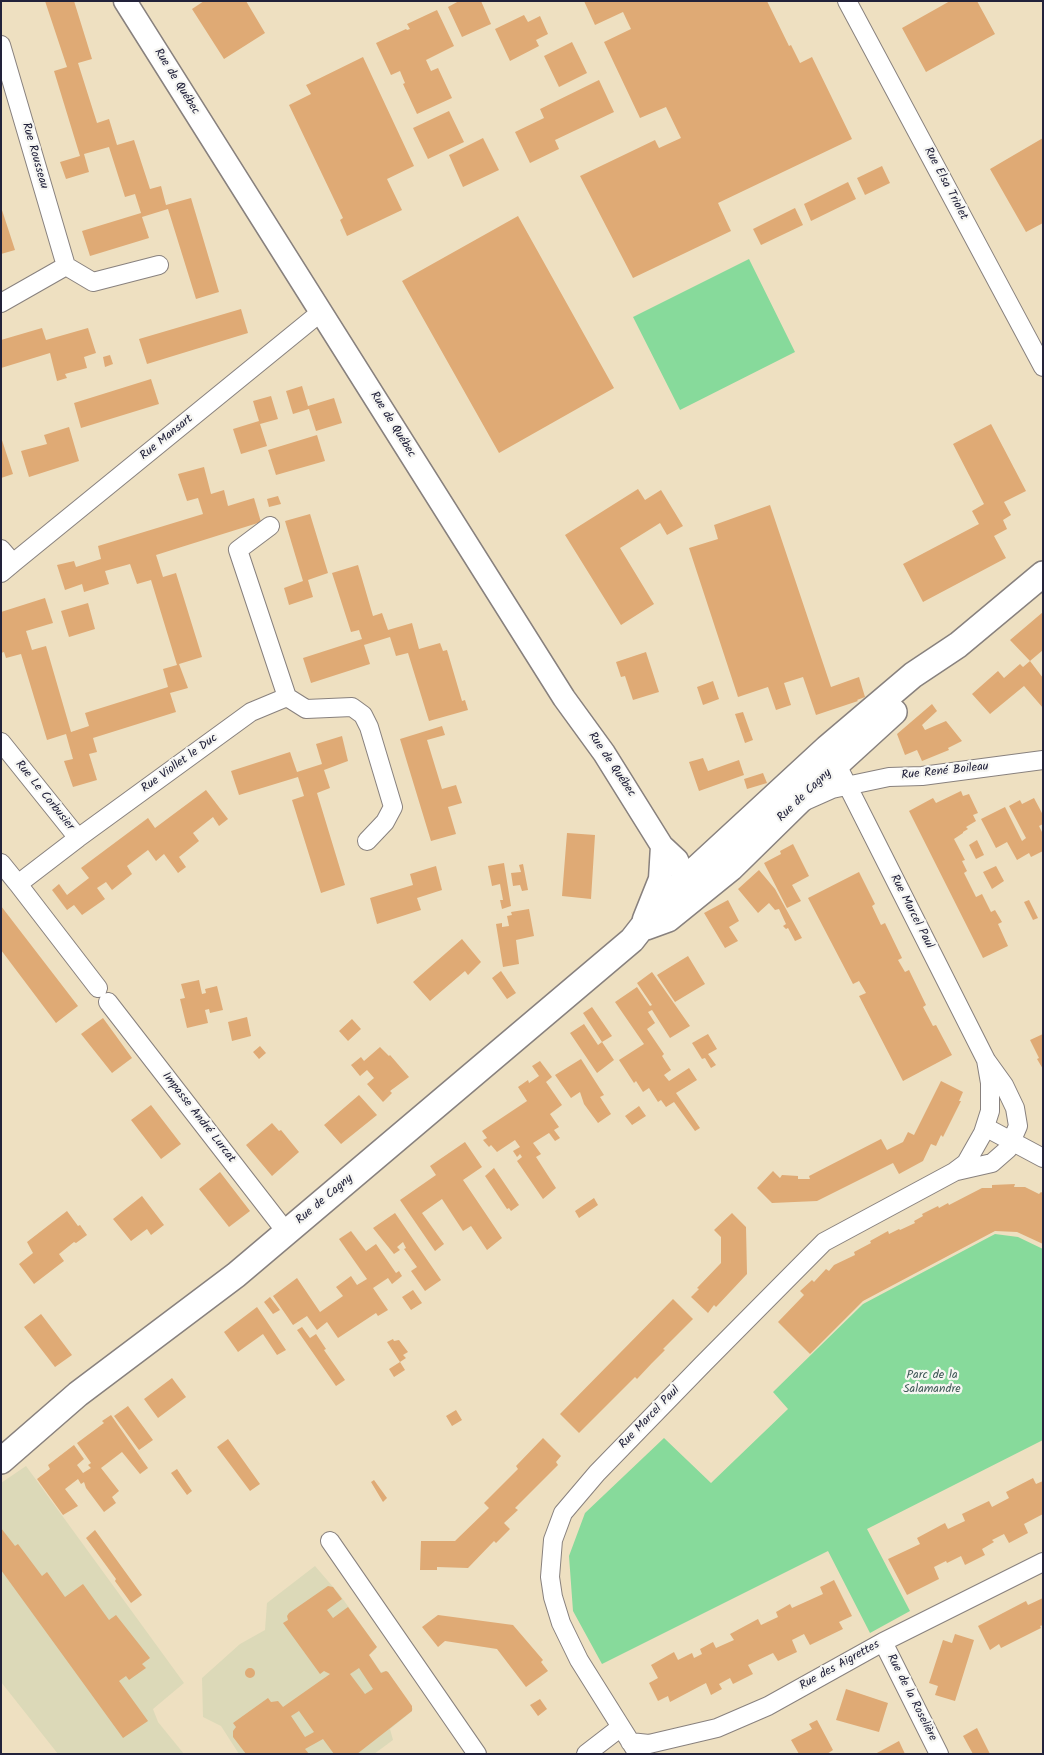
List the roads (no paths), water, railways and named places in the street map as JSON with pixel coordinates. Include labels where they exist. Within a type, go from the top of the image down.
[{"type":"main road","name":"Rue de Cagny","points":[[640,929],[668,920],[731,868],[837,765],[927,682],[958,645],[1043,574]]},
{"type":"main road","name":"Rue de Cagny","points":[[1,1461],[78,1394],[236,1276],[632,940],[657,908],[681,862],[837,765]]},
{"type":"street","name":"Rue de Québec","points":[[125,1],[564,698],[681,862]]},
{"type":"street","name":"Rue Elsa Triolet","points":[[847,1],[1043,367]]},
{"type":"street","name":"Rue Rousseau","points":[[1,45],[66,266]]},
{"type":"street","points":[[1,303],[66,266],[93,282],[159,265]]},
{"type":"street","name":"Rue Mansart","points":[[7,568],[321,312]]},
{"type":"street","points":[[270,526],[238,550],[287,697],[306,709],[352,707],[363,715],[369,727],[393,807],[385,822],[366,841]]},
{"type":"street","points":[[1,549],[7,568]]},
{"type":"street","name":"Rue Viollet le Duc","points":[[78,838],[251,712],[287,697]]},
{"type":"street","name":"Rue Le Corbusier","points":[[1,742],[78,838],[18,884]]},
{"type":"street","name":"Rue René Boileau","points":[[837,765],[888,777],[922,776],[1043,760]]},
{"type":"street","name":"Rue Marcel Paul","points":[[837,765],[986,1060],[1004,1085],[1015,1108],[1018,1126],[1008,1149],[992,1162],[954,1172]]},
{"type":"street","points":[[680,910],[685,893],[681,862]]},
{"type":"street","points":[[640,929],[660,879],[681,862],[731,868]]},
{"type":"street","points":[[1,863],[18,884]]},
{"type":"street","name":"Impasse André Lurcat","points":[[18,884],[287,1233]]},
{"type":"street","name":"Rue Marcel Paul","points":[[630,1741],[579,1660],[561,1622],[553,1597],[550,1577],[553,1540],[563,1513],[597,1473],[824,1242],[954,1172],[966,1163],[983,1133],[990,1111],[990,1083],[986,1060]]},
{"type":"street","points":[[985,1127],[1013,1140],[1043,1158]]},
{"type":"street","points":[[330,1541],[477,1754]]},
{"type":"street","name":"Rue des Aigrettes","points":[[630,1741],[649,1744],[717,1728],[768,1706],[883,1642],[1043,1562]]},
{"type":"street","name":"Rue de la Roselière","points":[[883,1642],[939,1754]]},
{"type":"street","points":[[586,1754],[630,1741]]},
{"type":"park label","name":"Parc de la Salamandre","points":[[932,1383]]}]
